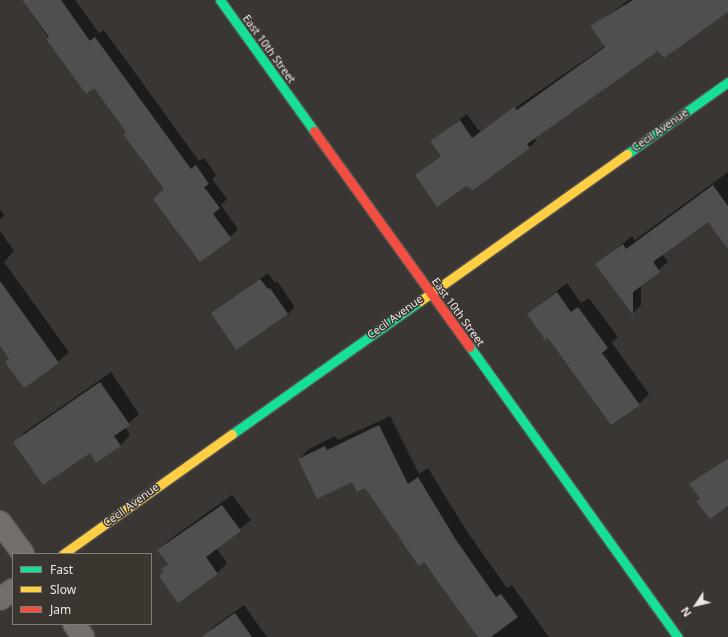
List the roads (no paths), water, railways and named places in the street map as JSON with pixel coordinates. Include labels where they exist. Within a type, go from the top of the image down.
[{"type":"street","name":"East 10th Street","points":[[220,0],[429,293],[678,637]]},
{"type":"street","name":"Cecil Avenue","points":[[64,553],[728,82]]},
{"type":"street","points":[[0,522],[23,553]]},
{"type":"street","points":[[0,599],[12,591]]},
{"type":"street","points":[[75,625],[83,637]]}]
